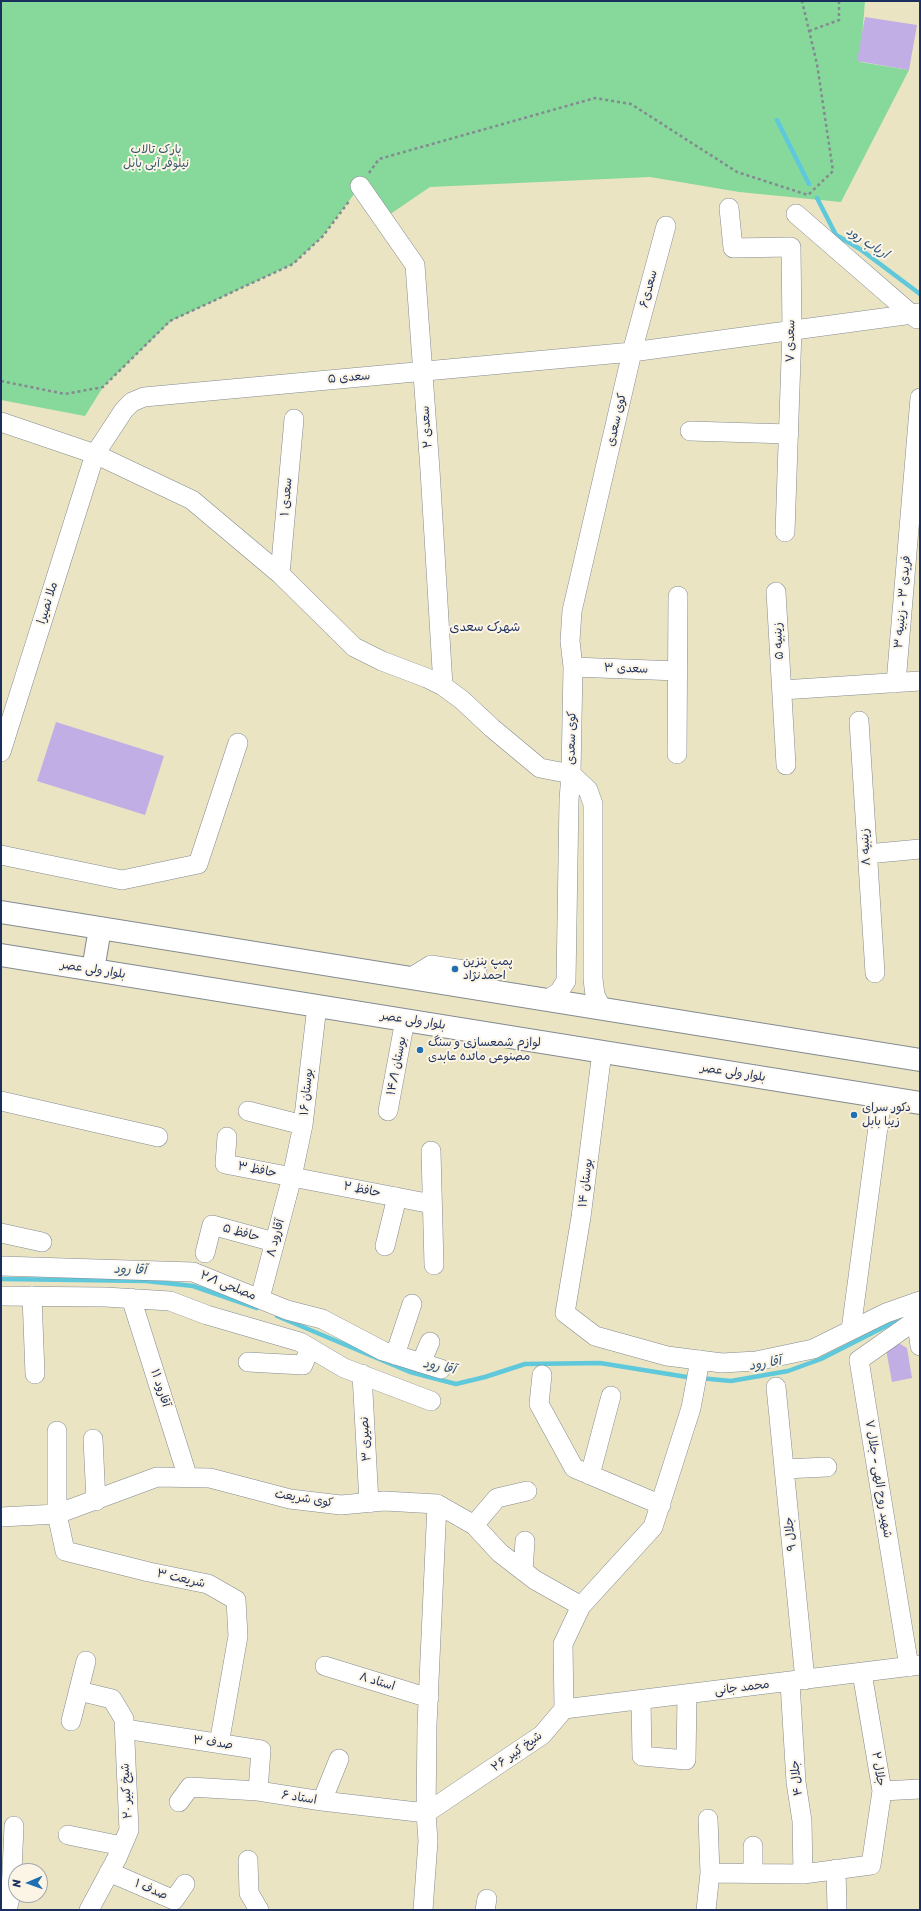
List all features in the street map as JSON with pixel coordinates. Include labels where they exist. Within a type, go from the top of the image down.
[{"type":"main road","points":[[1,912],[920,1060]]},
{"type":"main road","points":[[93,970],[100,928]]},
{"type":"main road","name":"بلوار ولی عصر","points":[[1,955],[920,1103]]},
{"type":"street","name":"سعدی ۲","points":[[360,186],[415,265],[443,686]]},
{"type":"street","name":"سعدی ۷","points":[[730,208],[733,248],[791,247],[792,330],[785,532]]},
{"type":"street","points":[[796,214],[917,316]]},
{"type":"street","name":"سعدی۶","points":[[632,352],[666,226]]},
{"type":"street","points":[[632,352],[792,330],[917,316]]},
{"type":"street","name":"سعدی ۵","points":[[95,454],[124,410],[132,402],[144,396],[632,352]]},
{"type":"street","name":"کوی سعدی","points":[[547,1000],[559,992],[566,981],[573,667],[570,641],[572,611],[632,352]]},
{"type":"street","name":"فریدی ۳ - زینبیه ۳","points":[[896,683],[915,521],[920,398]]},
{"type":"street","name":"سعدی ۱","points":[[280,574],[294,419]]},
{"type":"street","points":[[1,422],[95,454],[192,500],[280,574],[354,647],[382,661],[427,678],[443,686],[462,700],[492,728],[540,768],[571,774]]},
{"type":"street","points":[[690,430],[789,434]]},
{"type":"street","name":"ملا نصیرا","points":[[1,752],[95,454]]},
{"type":"street","name":"زینبیه ۵","points":[[776,592],[786,765]]},
{"type":"street","points":[[677,754],[678,596]]},
{"type":"street","name":"سعدی ۳","points":[[573,667],[678,671]]},
{"type":"street","points":[[782,690],[920,681]]},
{"type":"street","name":"زینبیه ۸","points":[[859,721],[875,973]]},
{"type":"street","points":[[1,855],[122,880],[198,864],[238,743]]},
{"type":"street","name":"کوی سعدی","points":[[571,774],[588,790],[593,804],[593,979],[595,995],[602,1008]]},
{"type":"street","points":[[867,854],[920,849]]},
{"type":"street","name":"بوستان ۱۶","points":[[292,1177],[304,1125],[317,1006]]},
{"type":"street","name":"بوستان ۱۴/۱","points":[[388,1111],[405,1020]]},
{"type":"street","name":"بوستان ۱۴","points":[[602,1052],[581,1218],[565,1314],[595,1336],[667,1356],[700,1360]]},
{"type":"street","points":[[851,1330],[882,1097]]},
{"type":"street","points":[[1,1101],[158,1137]]},
{"type":"street","points":[[248,1111],[304,1125]]},
{"type":"street","name":"حافظ ۳","points":[[227,1137],[225,1164],[292,1177]]},
{"type":"street","points":[[431,1151],[434,1265]]},
{"type":"street","name":"حافظ ۲","points":[[292,1177],[432,1204]]},
{"type":"street","name":"آقارود ۸","points":[[260,1298],[292,1177]]},
{"type":"street","points":[[385,1246],[397,1197]]},
{"type":"street","name":"حافظ ۵","points":[[205,1253],[212,1225],[274,1242]]},
{"type":"street","points":[[1,1233],[42,1242]]},
{"type":"street","name":"مصلحی ۲/۱","points":[[1,1266],[193,1272],[287,1310],[322,1319],[383,1351],[441,1370]]},
{"type":"street","points":[[1,1296],[131,1298],[170,1301],[207,1315],[300,1342],[344,1368],[431,1401]]},
{"type":"street","points":[[32,1296],[35,1374]]},
{"type":"street","name":"آقارود ۱۱","points":[[131,1298],[188,1478]]},
{"type":"street","points":[[396,1355],[412,1304]]},
{"type":"street","points":[[564,1709],[563,1644],[581,1606],[653,1527],[691,1408],[700,1360],[722,1362],[756,1360],[813,1349],[886,1313],[918,1323]]},
{"type":"street","name":"شهید روح الهی - جلال ۷","points":[[915,1666],[859,1360],[918,1323]]},
{"type":"street","points":[[422,1363],[430,1342]]},
{"type":"street","points":[[248,1362],[303,1365],[310,1348]]},
{"type":"street","name":"نصیری ۳","points":[[362,1374],[369,1503]]},
{"type":"street","points":[[542,1375],[539,1404],[574,1468],[661,1505]]},
{"type":"street","name":"جلال ۹","points":[[776,1387],[784,1469],[798,1681]]},
{"type":"street","points":[[590,1475],[611,1396]]},
{"type":"street","points":[[57,1431],[57,1514]]},
{"type":"street","points":[[93,1440],[96,1501]]},
{"type":"street","points":[[784,1469],[827,1466]]},
{"type":"street","name":"کوی شریعت","points":[[1,1517],[57,1514],[96,1501],[157,1477],[210,1478],[290,1499],[341,1505],[384,1501],[437,1504],[474,1525],[500,1553],[535,1580],[581,1606]]},
{"type":"street","points":[[474,1525],[497,1498],[527,1491]]},
{"type":"street","points":[[423,1910],[428,1841],[426,1814],[427,1725],[437,1504]]},
{"type":"street","name":"شریعت ۳","points":[[57,1514],[65,1551],[149,1572],[208,1584],[236,1600],[238,1636],[219,1744]]},
{"type":"street","points":[[523,1571],[525,1541]]},
{"type":"street","points":[[71,1721],[86,1661]]},
{"type":"street","name":"استاد ۸","points":[[325,1666],[429,1698]]},
{"type":"street","name":"محمد جانی","points":[[564,1709],[915,1666]]},
{"type":"street","name":"جلال ۲","points":[[836,1869],[871,1865],[882,1791],[862,1673]]},
{"type":"street","name":"جلال ۴","points":[[798,1681],[796,1782],[802,1821],[803,1874]]},
{"type":"street","name":"شیخ کبیر ۲۰","points":[[79,1692],[112,1700],[124,1719],[129,1830],[89,1910]]},
{"type":"street","points":[[641,1700],[642,1756],[686,1760],[687,1695]]},
{"type":"street","name":"شیخ کبیر ۲۶","points":[[426,1814],[542,1735],[564,1709]]},
{"type":"street","name":"صدف ۳","points":[[124,1729],[261,1750],[258,1791]]},
{"type":"street","points":[[322,1802],[339,1759]]},
{"type":"street","name":"استاد ۶","points":[[179,1802],[190,1787],[258,1791],[322,1802],[426,1814]]},
{"type":"street","points":[[882,1791],[920,1789]]},
{"type":"street","points":[[706,1910],[710,1872],[708,1818]]},
{"type":"street","points":[[7,1910],[11,1894],[14,1826]]},
{"type":"street","points":[[68,1835],[122,1846]]},
{"type":"street","points":[[753,1846],[753,1873]]},
{"type":"street","points":[[248,1860],[249,1893],[259,1910]]},
{"type":"street","points":[[710,1872],[803,1874],[836,1869],[837,1910]]},
{"type":"street","name":"صدف ۱","points":[[109,1872],[174,1900],[185,1884]]},
{"type":"path","points":[[1,381],[65,394],[103,387],[170,321],[293,264],[323,236],[379,159],[595,98],[631,104],[737,172],[808,195],[833,171],[816,64],[802,1]]},
{"type":"path","points":[[808,31],[839,20],[839,1]]},
{"type":"green space","name":"پارک تالاب نیلوفر آبی بابل","points":[[1,1],[865,1],[860,62],[909,70],[841,202],[739,192],[650,177],[430,187],[383,219],[360,186],[322,237],[293,264],[171,321],[103,387],[85,416],[1,400]]},
{"type":"building","points":[[865,17],[917,25],[909,70],[857,61]]},
{"type":"building","points":[[56,722],[164,756],[145,815],[37,781]]},
{"type":"building","points":[[895,1341],[907,1348],[912,1378],[892,1382],[886,1349]]},
{"type":"waterway","name":"ارباب رود","points":[[777,120],[809,184]]},
{"type":"waterway","name":"ارباب رود","points":[[817,198],[836,235],[860,249],[920,294]]},
{"type":"waterway","name":"آقا رود","points":[[1,1279],[146,1281],[193,1286],[257,1308]]},
{"type":"waterway","name":"آقا رود","points":[[277,1316],[410,1372],[456,1384],[485,1377],[525,1364],[600,1363],[693,1378]]},
{"type":"waterway","name":"آقا رود","points":[[700,1378],[731,1381],[788,1371],[821,1359],[890,1324],[901,1321]]},
{"type":"place","name":"پمپ بنزین احمدنژاد","points":[[455,969]]},
{"type":"place","name":"لوازم شمعسازی و سنگ مصنوعی مائده عابدی","points":[[420,1050]]},
{"type":"place","name":"دکور سرای زیبا بابل","points":[[854,1115]]},
{"type":"district","name":"شهرک سعدی","points":[[485,628]]}]
